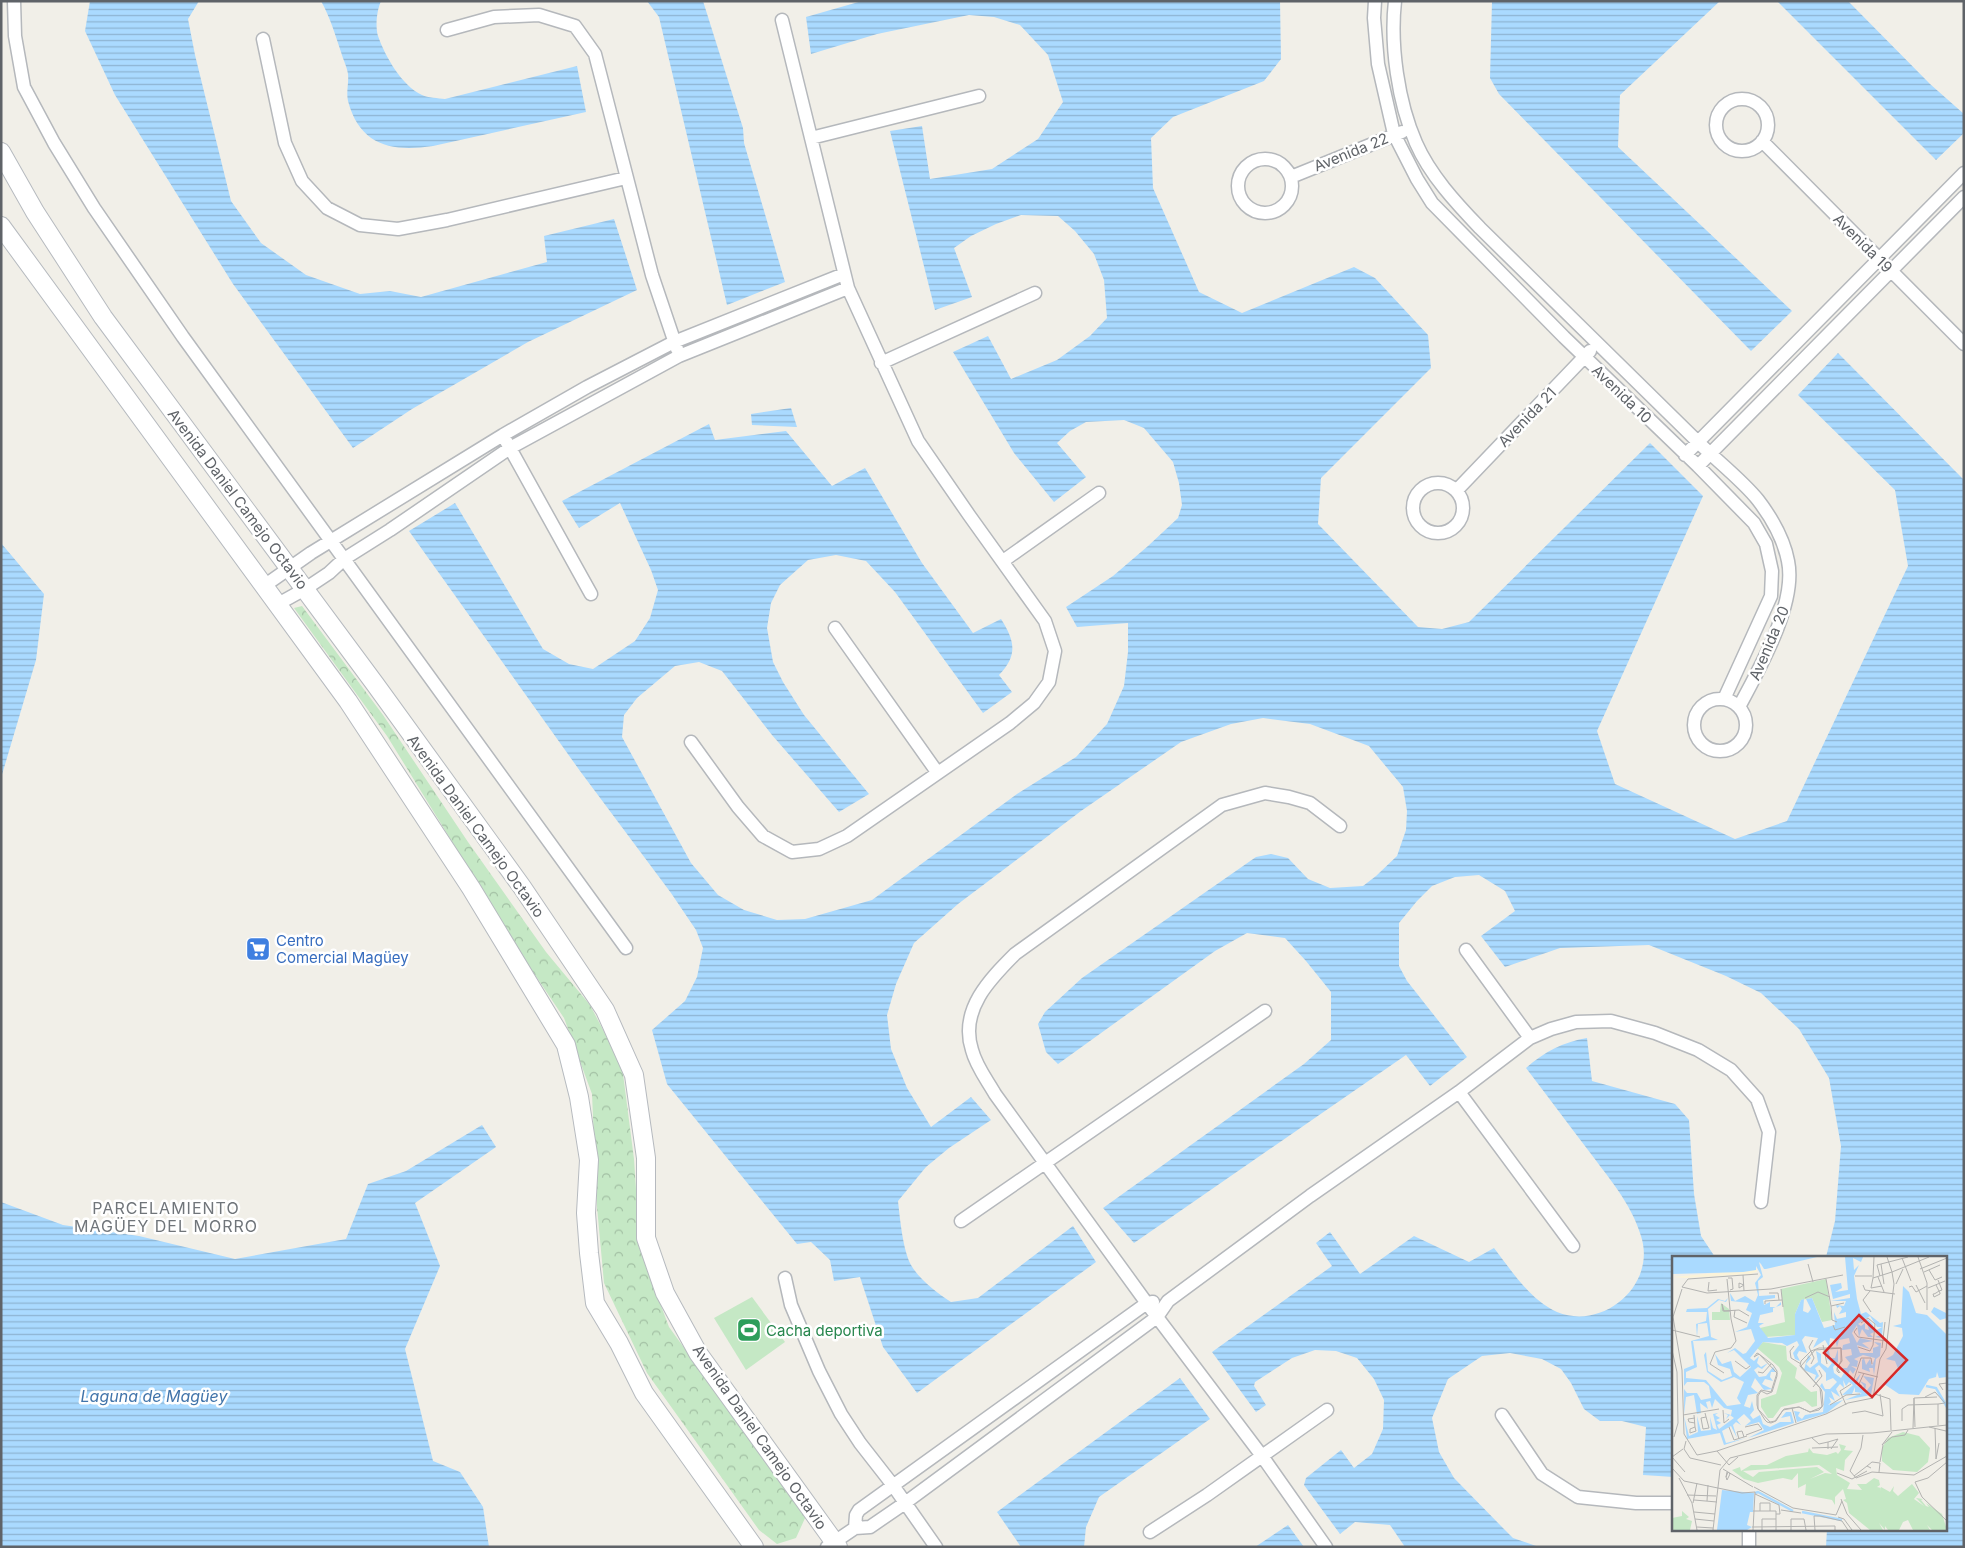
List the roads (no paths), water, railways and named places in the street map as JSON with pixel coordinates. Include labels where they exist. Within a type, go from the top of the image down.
[{"type":"main road","name":"Avenida Daniel Camejo Octavio","points":[[2,156],[35,212],[103,317],[375,684],[522,887],[605,1010],[634,1075],[646,1158],[646,1238],[665,1293],[698,1353],[833,1545]]},
{"type":"main road","name":"Avenida Daniel Camejo Octavio","points":[[1,226],[348,701],[466,880],[566,1045],[579,1097],[590,1160],[586,1213],[588,1253],[595,1303],[619,1343],[644,1393],[754,1547]]},
{"type":"main road","points":[[1,244],[27,260]]},
{"type":"street","points":[[14,1],[15,36],[24,87],[54,143],[94,208],[183,337],[626,948]]},
{"type":"street","name":"Avenida 10","points":[[1375,1],[1374,18],[1378,64],[1394,134],[1417,179],[1432,203],[1585,357],[1698,466]]},
{"type":"street","name":"Avenida 10","points":[[1395,1],[1392,26],[1401,93],[1417,144],[1436,176],[1460,208],[1710,454]]},
{"type":"street","points":[[446,30],[494,17],[539,15],[575,26],[595,54],[652,275],[679,356]]},
{"type":"street","points":[[691,742],[738,807],[763,836],[792,852],[819,849],[846,836],[1010,723],[1034,703],[1049,682],[1055,651],[1045,621],[918,441],[848,288],[782,20]]},
{"type":"street","points":[[263,39],[285,143],[302,181],[327,208],[360,225],[398,229],[447,220],[626,178]]},
{"type":"street","points":[[811,138],[979,96]]},
{"type":"street","points":[[1740,99],[1750,100],[1759,105],[1765,113],[1768,122],[1767,132],[1762,141],[1754,148],[1744,151],[1734,150],[1725,145],[1719,137],[1716,127],[1717,117],[1722,108],[1730,102],[1740,99]]},
{"type":"street","name":"Avenida 22","points":[[1291,177],[1411,128]]},
{"type":"street","name":"Avenida 19","points":[[1762,141],[1964,344]]},
{"type":"street","points":[[1267,159],[1277,162],[1285,168],[1291,177],[1292,188],[1289,198],[1274,212],[1263,213],[1253,210],[1244,204],[1239,195],[1238,184],[1240,174],[1256,160],[1267,159]]},
{"type":"street","points":[[1685,455],[1964,173]]},
{"type":"street","points":[[1698,466],[1964,197]]},
{"type":"street","points":[[264,586],[289,568],[503,435],[588,387],[674,342],[844,274]]},
{"type":"street","points":[[278,604],[304,589],[344,559],[510,448],[679,356],[848,288]]},
{"type":"street","points":[[881,363],[1035,293]]},
{"type":"street","name":"Avenida 21","points":[[1457,490],[1597,343]]},
{"type":"street","points":[[1790,348],[1802,360]]},
{"type":"street","points":[[503,435],[591,594]]},
{"type":"street","name":"Avenida 20","points":[[1710,454],[1758,500],[1782,542],[1788,561],[1790,579],[1787,599],[1761,664],[1740,707]]},
{"type":"street","name":"Avenida 20","points":[[1698,466],[1754,523],[1766,544],[1772,571],[1770,596],[1724,699]]},
{"type":"street","points":[[1439,482],[1448,484],[1457,490],[1462,498],[1464,508],[1462,518],[1456,526],[1447,532],[1437,534],[1419,526],[1414,517],[1412,507],[1414,497],[1420,489],[1429,484],[1439,482]]},
{"type":"street","points":[[1004,561],[1099,493]]},
{"type":"street","points":[[835,628],[937,772]]},
{"type":"street","points":[[1724,699],[1740,707],[1744,714],[1747,722],[1743,739],[1730,750],[1712,750],[1698,740],[1694,723],[1696,715],[1707,702],[1724,699]]},
{"type":"street","points":[[1326,1547],[1262,1456],[1157,1317],[995,1094],[971,1049],[969,1026],[975,1001],[990,980],[1015,954],[1222,805],[1265,793],[1289,797],[1310,803],[1340,826]]},
{"type":"street","points":[[1466,950],[1530,1038]]},
{"type":"street","points":[[961,1221],[1265,1011]]},
{"type":"street","points":[[833,1545],[855,1528],[870,1527],[905,1503],[1157,1317],[1168,1301],[1310,1196],[1459,1092],[1530,1038],[1551,1029],[1576,1022],[1611,1021],[1655,1033],[1698,1050],[1731,1070],[1757,1099],[1769,1132],[1761,1202]]},
{"type":"street","points":[[1459,1092],[1573,1246]]},
{"type":"street","points":[[785,1278],[791,1306],[819,1371],[841,1414],[936,1547]]},
{"type":"street","points":[[855,1528],[856,1516],[859,1510],[892,1484],[1147,1303],[1168,1301]]},
{"type":"street","points":[[1150,1532],[1207,1495],[1327,1410]]},
{"type":"street","points":[[1502,1415],[1542,1474],[1578,1497],[1636,1503],[1672,1503]]},
{"type":"street","points":[[1749,1530],[1749,1547]]},
{"type":"water","points":[[90,1],[199,1],[188,19],[231,201],[261,243],[306,275],[360,294],[390,291],[421,297],[547,262],[544,236],[614,219],[637,290],[528,342],[412,409],[353,448],[233,284],[115,95],[85,31]]},
{"type":"water","points":[[321,1],[381,1],[377,32],[381,44],[401,78],[422,95],[445,99],[577,66],[586,112],[433,146],[404,148],[380,143],[369,137],[353,116],[347,98],[347,69]]},
{"type":"water","points":[[647,1],[703,1],[743,128],[744,143],[785,282],[727,305],[659,17]]},
{"type":"water","points":[[862,1],[1280,1],[1281,59],[1264,81],[1173,117],[1151,138],[1153,188],[1199,292],[1242,313],[1354,267],[1375,278],[1428,335],[1431,368],[1321,478],[1318,524],[1418,627],[1442,629],[1469,622],[1650,443],[1703,496],[1597,731],[1615,784],[1735,839],[1787,821],[1908,566],[1895,490],[1798,395],[1838,353],[1964,480],[1964,1547],[1826,1547],[1827,1530],[1948,1530],[1948,1256],[1826,1256],[1835,1221],[1841,1146],[1829,1078],[1799,1029],[1761,993],[1726,976],[1649,945],[1560,948],[1505,967],[1481,936],[1515,911],[1505,891],[1479,875],[1455,877],[1432,886],[1399,923],[1399,966],[1407,981],[1467,1057],[1430,1086],[1406,1055],[1134,1243],[1103,1208],[1304,1064],[1331,1040],[1331,992],[1285,938],[1247,933],[1215,951],[1058,1064],[1046,1052],[1038,1024],[1045,1012],[1082,978],[1256,857],[1271,854],[1288,858],[1308,879],[1330,888],[1363,886],[1397,856],[1406,830],[1407,811],[1403,787],[1369,746],[1310,724],[1263,718],[1231,724],[1181,742],[1081,811],[958,904],[914,943],[896,984],[887,1015],[891,1049],[907,1088],[931,1127],[971,1097],[991,1120],[949,1148],[926,1167],[898,1201],[904,1243],[911,1265],[929,1286],[951,1302],[978,1298],[1073,1226],[1096,1262],[917,1393],[883,1347],[860,1277],[834,1281],[830,1260],[811,1242],[797,1244],[667,1084],[652,1030],[685,1001],[697,977],[703,948],[696,930],[409,531],[455,503],[543,649],[569,664],[593,669],[635,641],[650,618],[658,590],[651,570],[620,503],[579,528],[562,501],[709,424],[715,440],[786,431],[832,486],[865,468],[922,563],[973,633],[1001,619],[1012,641],[1012,654],[999,675],[1012,692],[983,713],[895,592],[866,561],[836,555],[808,560],[780,585],[771,603],[767,628],[773,662],[783,682],[804,715],[869,794],[839,812],[772,735],[722,671],[699,662],[675,666],[637,698],[624,715],[622,737],[691,863],[718,895],[744,910],[777,920],[805,919],[872,900],[1017,794],[1076,757],[1107,724],[1124,686],[1128,652],[1128,623],[1077,627],[1066,607],[1113,576],[1148,546],[1178,518],[1182,505],[1179,483],[1173,462],[1144,428],[1124,420],[1086,422],[1070,431],[1057,443],[1086,477],[1054,502],[1014,453],[953,352],[988,336],[1011,379],[1057,360],[1090,336],[1107,318],[1104,280],[1094,254],[1075,231],[1058,216],[1021,215],[971,236],[954,248],[972,297],[935,310],[890,131],[922,126],[930,179],[992,169],[1038,139],[1063,102],[1048,55],[1020,25],[994,17],[969,15],[877,34],[811,54],[806,17]]},
{"type":"water","points":[[1492,1],[1720,1],[1620,95],[1618,147],[1792,311],[1751,351],[1499,94],[1490,78]]},
{"type":"water","points":[[1777,1],[1848,1],[1930,84],[1964,114],[1964,133],[1936,160]]},
{"type":"water","points":[[791,408],[797,427],[752,425],[751,414]]},
{"type":"water","points":[[1,543],[44,594],[36,660],[1,778]]},
{"type":"water","points":[[1587,1038],[1592,1081],[1675,1104],[1689,1120],[1694,1194],[1701,1236],[1714,1256],[1672,1256],[1672,1477],[1643,1475],[1646,1427],[1622,1421],[1600,1421],[1584,1409],[1571,1383],[1561,1369],[1542,1359],[1510,1353],[1482,1356],[1448,1379],[1432,1418],[1439,1452],[1454,1478],[1513,1538],[1539,1547],[1405,1547],[1390,1525],[1355,1522],[1340,1534],[1304,1485],[1306,1478],[1341,1450],[1354,1468],[1372,1454],[1383,1429],[1384,1400],[1374,1379],[1357,1358],[1336,1351],[1315,1350],[1292,1358],[1255,1382],[1254,1386],[1266,1405],[1256,1412],[1212,1352],[1332,1266],[1316,1243],[1330,1232],[1360,1274],[1414,1236],[1469,1262],[1494,1248],[1514,1275],[1530,1292],[1547,1307],[1557,1312],[1574,1316],[1592,1315],[1608,1309],[1622,1300],[1634,1287],[1641,1271],[1644,1254],[1637,1224],[1611,1180],[1526,1068],[1554,1048]]},
{"type":"water","name":"Laguna de Magüey","points":[[482,1125],[496,1147],[415,1203],[440,1266],[405,1349],[433,1461],[460,1472],[483,1507],[489,1547],[1,1547],[1,1202],[63,1225],[139,1236],[235,1259],[346,1239],[368,1184],[406,1171]]},
{"type":"water","points":[[1180,1378],[1210,1419],[1099,1497],[1086,1527],[1084,1547],[1021,1547],[997,1512]]},
{"type":"water","points":[[1288,1525],[1304,1547],[1255,1547]]},
{"type":"place","name":"Centro Comercial Magüey","points":[[258,949]]},
{"type":"place","name":"Cacha deportiva","points":[[749,1330]]},
{"type":"district","name":"PARCELAMIENTO MAGÜEY DEL MORRO","points":[[166,1217]]}]
